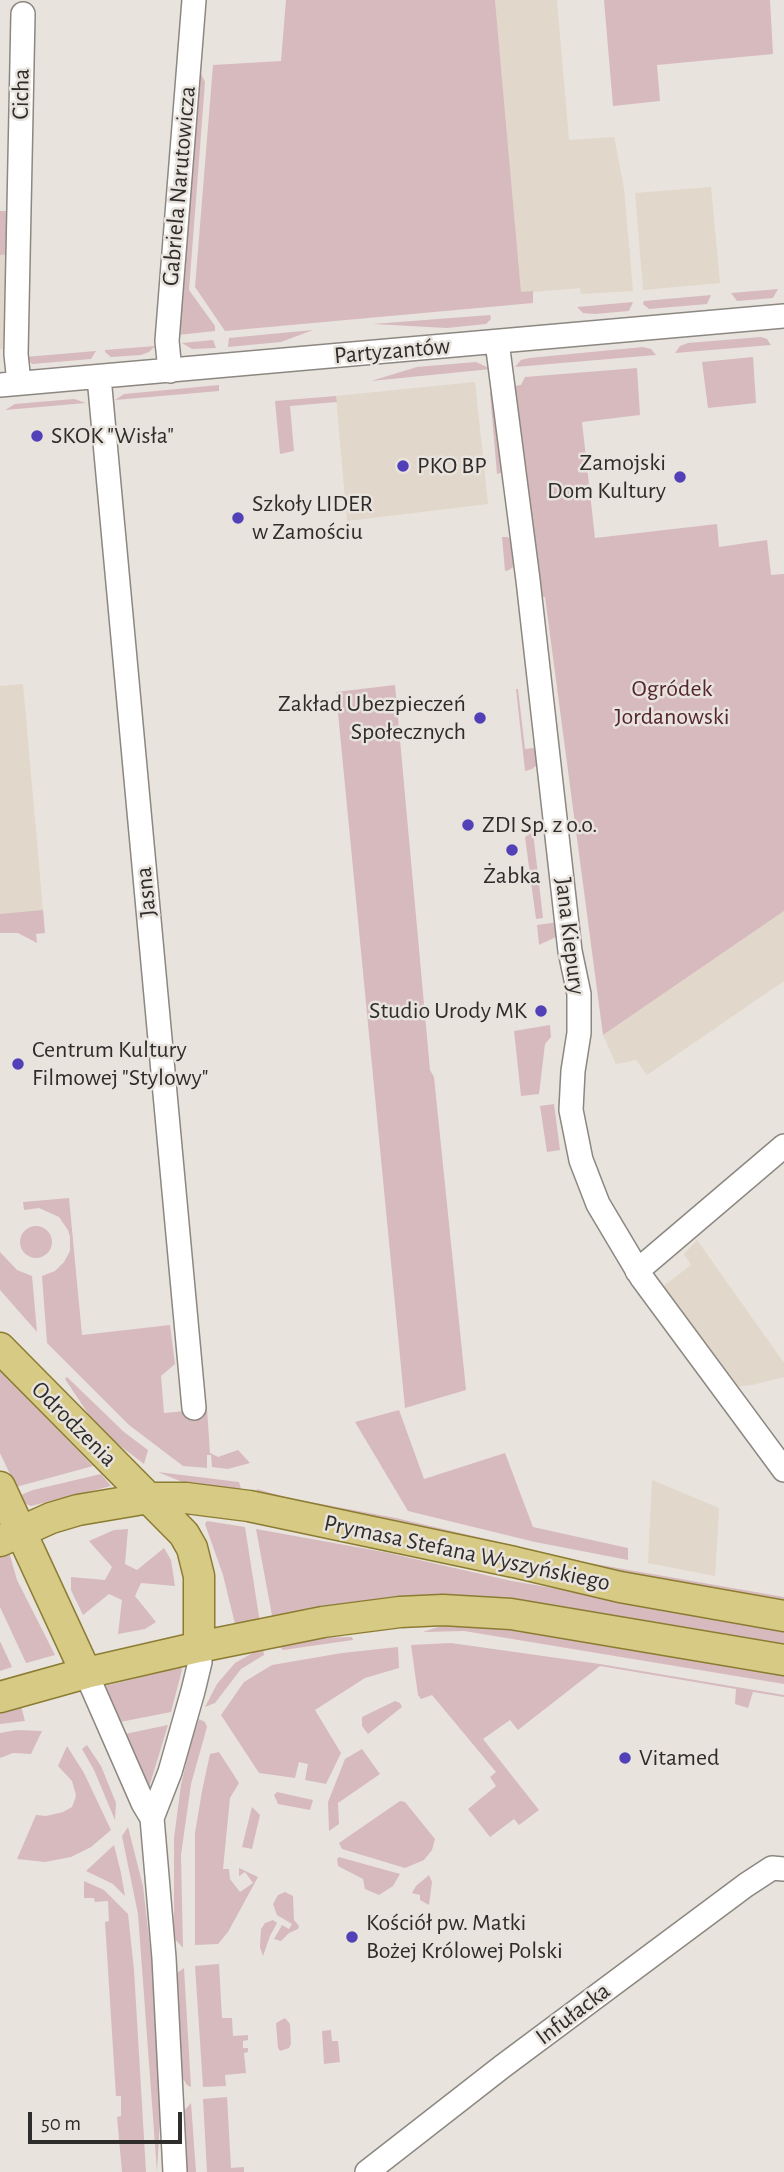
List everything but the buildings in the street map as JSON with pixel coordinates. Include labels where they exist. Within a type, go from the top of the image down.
[{"type":"main road","name":"Odrodzenia","points":[[0,1348],[184,1534],[197,1561],[199,1576],[199,1647]]},
{"type":"main road","points":[[0,1487],[11,1536],[86,1673],[0,1697]]},
{"type":"main road","name":"Prymasa Stefana Wyszyńskiego","points":[[11,1536],[78,1510],[149,1498],[186,1498],[249,1506],[620,1587],[784,1616]]},
{"type":"main road","name":"Prymasa Stefana Wyszyńskiego","points":[[86,1673],[199,1647],[359,1616],[443,1610],[511,1614],[784,1660]]},
{"type":"street","name":"Gabriela Narutowicza","points":[[170,371],[167,341],[194,0]]},
{"type":"street","name":"Cicha","points":[[9,384],[16,354],[23,14]]},
{"type":"street","name":"Partyzantów","points":[[9,384],[784,316]]},
{"type":"street","name":"Jana Kiepury","points":[[497,342],[528,580],[570,951],[579,994],[579,1033],[571,1110],[578,1147],[592,1191],[637,1271],[784,1470]]},
{"type":"street","name":"Jasna","points":[[99,377],[194,1408]]},
{"type":"street","points":[[637,1271],[784,1146]]},
{"type":"street","points":[[175,2172],[164,1958],[152,1818],[170,1772],[193,1691],[200,1662],[199,1647]]},
{"type":"street","points":[[86,1673],[142,1803],[152,1818]]},
{"type":"street","name":"Infułacka","points":[[367,2172],[503,2066],[756,1878],[772,1868],[784,1869]]},
{"type":"shaded area","points":[[495,0],[557,0],[569,140],[614,137],[624,188],[633,291],[581,294],[580,288],[521,293]]},
{"type":"shaded area","points":[[711,187],[720,283],[643,290],[635,193]]},
{"type":"shaded area","points":[[12,254],[12,348],[0,349],[0,255]]},
{"type":"shaded area","points":[[475,382],[488,504],[347,521],[336,396]]},
{"type":"shaded area","points":[[23,684],[44,922],[0,926],[0,686]]},
{"type":"shaded area","points":[[784,911],[784,981],[647,1075],[636,1060],[616,1064],[603,1035]]},
{"type":"shaded area","points":[[697,1240],[784,1363],[784,1377],[735,1387],[661,1288],[691,1265],[684,1254]]},
{"type":"shaded area","points":[[652,1480],[719,1508],[715,1576],[648,1563]]},
{"type":"green space","points":[[286,0],[495,0],[521,292],[533,291],[533,303],[225,331],[195,287],[213,65],[281,61]]},
{"type":"green space","points":[[604,0],[770,0],[773,54],[657,65],[660,101],[613,106]]},
{"type":"green space","points":[[198,67],[205,82],[189,290],[215,326],[215,331],[178,335]]},
{"type":"green space","points":[[0,211],[13,211],[12,254],[0,255]]},
{"type":"green space","points":[[778,289],[773,298],[737,301],[731,293]]},
{"type":"green space","points":[[711,295],[707,304],[649,309],[643,304],[644,301]]},
{"type":"green space","points":[[633,302],[629,311],[595,314],[583,313],[577,307]]},
{"type":"green space","points":[[490,315],[491,319],[486,324],[447,328],[373,324]]},
{"type":"green space","points":[[313,330],[281,342],[228,347],[229,338]]},
{"type":"green space","points":[[761,337],[767,339],[771,345],[675,353],[680,346],[688,343]]},
{"type":"green space","points":[[213,340],[216,348],[192,349],[182,343]]},
{"type":"green space","points":[[155,346],[141,355],[111,357],[105,352],[105,350]]},
{"type":"green space","points":[[643,347],[651,349],[656,355],[515,367],[521,360],[529,358]]},
{"type":"green space","points":[[96,351],[91,359],[32,364],[25,357]]},
{"type":"green space","points":[[753,357],[756,403],[708,408],[702,362]]},
{"type":"green space","points":[[476,362],[491,369],[371,381],[417,367]]},
{"type":"green space","name":"Ogródek Jordanowski","points":[[637,368],[640,415],[582,422],[595,538],[717,524],[719,547],[767,540],[771,575],[784,574],[784,911],[603,1035],[514,386],[521,385],[525,377]]},
{"type":"green space","points":[[219,385],[219,391],[115,400],[124,394]]},
{"type":"green space","points":[[495,389],[503,472],[497,474],[490,393]]},
{"type":"green space","points":[[336,396],[337,402],[290,406],[294,451],[280,454],[275,401]]},
{"type":"green space","points":[[74,399],[86,403],[5,410],[15,404]]},
{"type":"green space","points":[[502,537],[508,537],[514,544],[516,565],[505,571]]},
{"type":"green space","points":[[395,685],[430,1070],[434,1077],[466,1390],[405,1408],[336,692]]},
{"type":"green space","points":[[516,689],[525,749],[533,748],[539,752],[540,763],[525,771]]},
{"type":"green space","points":[[533,832],[543,918],[536,919],[525,837]]},
{"type":"green space","points":[[43,910],[45,933],[36,934],[37,943],[18,933],[0,933],[0,914]]},
{"type":"green space","points":[[559,922],[556,937],[539,945],[537,925]]},
{"type":"green space","points":[[550,1025],[551,1037],[545,1044],[539,1094],[521,1096],[514,1031]]},
{"type":"green space","points":[[554,1104],[560,1150],[547,1152],[540,1106]]},
{"type":"green space","points":[[69,1198],[82,1335],[170,1325],[175,1364],[161,1376],[164,1413],[207,1409],[210,1453],[218,1457],[238,1450],[250,1463],[228,1469],[212,1467],[211,1455],[207,1455],[207,1468],[183,1466],[129,1425],[47,1343],[42,1276],[55,1271],[64,1262],[70,1251],[70,1237],[59,1217],[39,1208],[24,1210],[23,1202]]},
{"type":"green space","points":[[36,1226],[47,1231],[52,1242],[47,1253],[36,1258],[25,1253],[20,1242],[25,1231]]},
{"type":"green space","points":[[0,1252],[17,1270],[32,1276],[37,1332],[0,1290]]},
{"type":"green space","points":[[0,1371],[93,1466],[16,1487],[0,1453]]},
{"type":"green space","points":[[67,1377],[124,1432],[148,1450],[144,1464],[111,1439],[93,1421],[65,1379]]},
{"type":"green space","points":[[399,1410],[424,1479],[505,1453],[533,1527],[628,1548],[628,1560],[535,1542],[408,1511],[355,1422]]},
{"type":"green space","points":[[158,1472],[239,1482],[242,1492],[187,1484]]},
{"type":"green space","points":[[101,1474],[111,1486],[31,1506],[26,1504],[21,1495],[33,1490]]},
{"type":"green space","points":[[257,1489],[589,1563],[784,1597],[784,1604],[589,1570],[256,1494]]},
{"type":"green space","points":[[207,1521],[245,1527],[260,1623],[235,1624],[223,1575],[205,1524]]},
{"type":"green space","points":[[128,1529],[125,1564],[137,1570],[164,1548],[171,1560],[175,1586],[141,1583],[135,1596],[156,1622],[145,1629],[118,1634],[122,1600],[109,1594],[83,1615],[71,1590],[71,1577],[105,1580],[112,1567],[89,1541],[114,1530]]},
{"type":"green space","points":[[256,1529],[384,1552],[512,1581],[784,1628],[784,1648],[661,1627],[273,1621]]},
{"type":"green space","points":[[10,1555],[17,1580],[55,1655],[26,1663],[0,1607],[0,1556]]},
{"type":"green space","points":[[468,1622],[784,1672],[784,1684],[464,1631],[423,1632]]},
{"type":"green space","points":[[352,1637],[353,1640],[283,1650],[276,1643],[307,1638]]},
{"type":"green space","points":[[0,1641],[12,1667],[0,1671]]},
{"type":"green space","points":[[451,1643],[600,1664],[784,1697],[753,1692],[748,1708],[735,1704],[736,1689],[600,1666],[518,1730],[510,1720],[483,1739],[539,1810],[519,1825],[514,1819],[490,1837],[468,1809],[496,1786],[490,1777],[496,1772],[432,1695],[421,1699],[418,1695],[411,1645]]},
{"type":"green space","points":[[263,1647],[264,1655],[241,1669],[215,1703],[205,1707],[217,1684],[235,1663]]},
{"type":"green space","points":[[398,1647],[399,1668],[365,1678],[315,1710],[341,1753],[326,1784],[305,1780],[308,1764],[299,1762],[295,1778],[259,1773],[221,1715],[244,1682],[272,1665]]},
{"type":"green space","points":[[181,1667],[171,1712],[115,1723],[101,1687]]},
{"type":"green space","points":[[395,1701],[402,1707],[368,1734],[362,1726],[362,1717]]},
{"type":"green space","points":[[21,1706],[25,1721],[0,1724],[0,1711]]},
{"type":"green space","points":[[199,1719],[205,1722],[207,1727],[191,1784],[181,1855],[183,1948],[174,1938],[174,1838],[181,1785]]},
{"type":"green space","points":[[168,1725],[147,1794],[120,1735]]},
{"type":"green space","points":[[17,1730],[42,1731],[31,1754],[13,1753],[0,1758],[0,1733]]},
{"type":"green space","points":[[87,1745],[101,1766],[116,1803],[115,1820],[82,1749]]},
{"type":"green space","points":[[67,1746],[84,1773],[111,1830],[91,1847],[71,1857],[45,1862],[17,1859],[36,1815],[46,1816],[72,1807],[76,1795],[72,1781],[58,1766]]},
{"type":"green space","points":[[362,1749],[380,1774],[338,1803],[339,1824],[329,1831],[328,1802],[345,1759]]},
{"type":"green space","points":[[219,1752],[239,1783],[230,1798],[223,1869],[229,1869],[230,1879],[240,1892],[253,1883],[245,1872],[239,1876],[239,1868],[258,1877],[228,1932],[218,1944],[195,1945],[195,1833],[210,1754]]},
{"type":"green space","points":[[277,1792],[313,1800],[310,1810],[278,1804],[274,1795]]},
{"type":"green space","points":[[400,1801],[405,1802],[435,1839],[432,1850],[424,1860],[405,1868],[342,1849],[339,1843]]},
{"type":"green space","points":[[252,1807],[260,1815],[252,1849],[242,1847]]},
{"type":"green space","points":[[128,1827],[143,1886],[154,1981],[161,2099],[157,2172],[138,1914],[122,1836]]},
{"type":"green space","points":[[114,1845],[125,1896],[113,1884],[86,1871]]},
{"type":"green space","points":[[339,1857],[400,1874],[393,1886],[379,1895],[365,1889],[363,1879],[338,1866]]},
{"type":"green space","points":[[429,1875],[432,1882],[429,1905],[420,1900],[420,1895],[412,1893]]},
{"type":"green space","points":[[84,1881],[104,1890],[128,1914],[146,2172],[122,2172],[117,2117],[121,2116],[121,2096],[116,2096],[105,1922],[109,1921],[108,1901],[95,1902],[94,1898],[84,1898]]},
{"type":"green space","points":[[285,1892],[293,1896],[294,1920],[299,1926],[281,1941],[274,1939],[282,1925],[289,1929],[292,1924],[277,1915],[273,1904],[278,1895]]},
{"type":"green space","points":[[273,1920],[277,1923],[263,1956],[260,1947],[261,1929],[265,1923]]},
{"type":"green space","points":[[219,1964],[222,2018],[232,2018],[233,2036],[248,2035],[248,2040],[243,2041],[243,2048],[248,2048],[248,2052],[244,2053],[246,2073],[225,2075],[226,2086],[203,2087],[195,1966]]},
{"type":"green space","points":[[184,1968],[191,2087],[182,2077],[176,1978],[177,1973]]},
{"type":"green space","points":[[285,2018],[290,2024],[291,2044],[289,2048],[280,2051],[276,2023]]},
{"type":"green space","points":[[331,2030],[332,2041],[338,2041],[340,2062],[324,2064],[322,2031]]},
{"type":"green space","points":[[227,2097],[231,2168],[244,2167],[244,2172],[207,2172],[203,2099]]},
{"type":"green space","points":[[191,2103],[196,2172],[187,2172],[183,2112]]},
{"type":"place","name":"SKOK \"Wisła\"","points":[[37,436]]},
{"type":"place","name":"PKO BP","points":[[403,466]]},
{"type":"place","name":"Zamojski Dom Kultury","points":[[680,477]]},
{"type":"place","name":"Szkoły LIDER w Zamościu","points":[[238,518]]},
{"type":"place","name":"Zakład Ubezpieczeń Społecznych","points":[[480,718]]},
{"type":"place","name":"ZDI Sp. z o.o.","points":[[468,825]]},
{"type":"place","name":"Żabka","points":[[512,850]]},
{"type":"place","name":"Studio Urody MK","points":[[541,1011]]},
{"type":"place","name":"Centrum Kultury Filmowej \"Stylowy\"","points":[[18,1064]]},
{"type":"place","name":"Vitamed","points":[[625,1758]]},
{"type":"place","name":"Kościół pw. Matki Bożej Królowej Polski","points":[[352,1937]]}]
